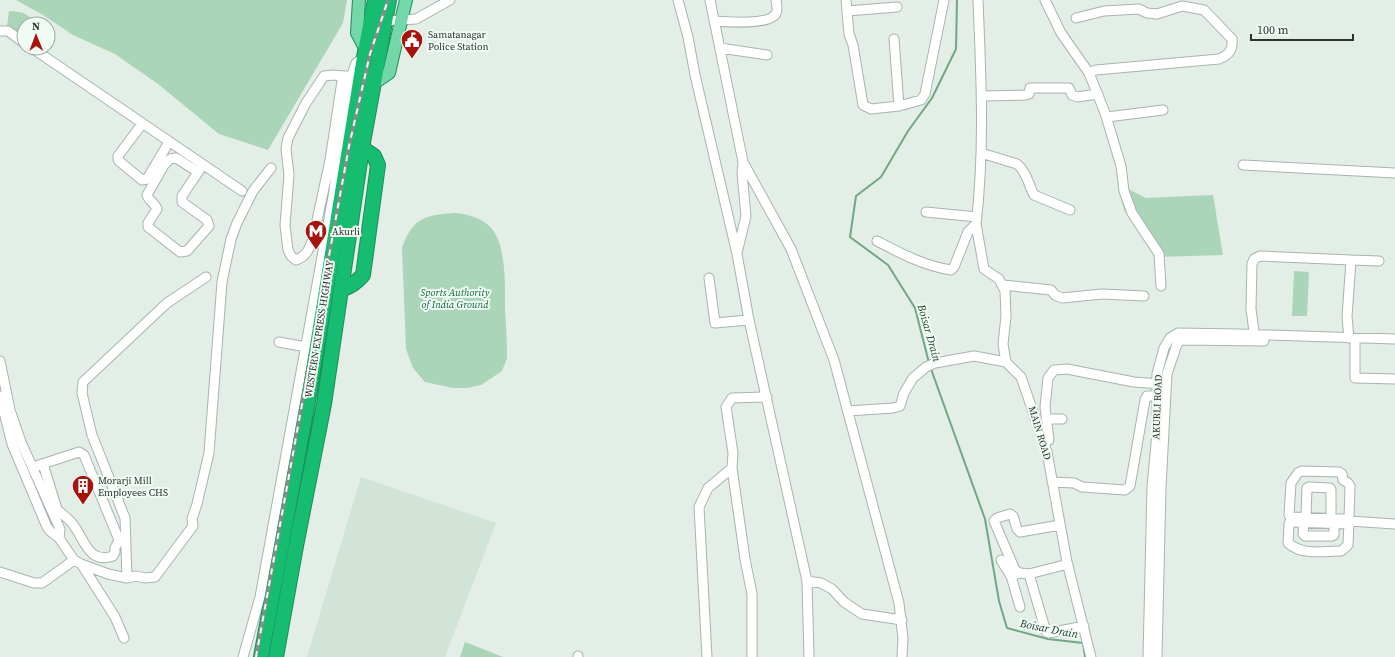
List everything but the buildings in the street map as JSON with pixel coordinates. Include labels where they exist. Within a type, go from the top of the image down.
[{"type":"highway","name":"WESTERN EXPRESS HIGHWAY","points":[[276,657],[324,404],[362,148],[389,0]]},
{"type":"highway","name":"WESTERN EXPRESS HIGHWAY","points":[[260,657],[306,378],[352,76],[364,53],[374,6]]},
{"type":"highway","points":[[341,290],[357,282],[363,275],[378,164],[374,156],[362,148]]},
{"type":"highway","points":[[353,208],[372,212]]},
{"type":"main road","points":[[359,0],[357,33],[364,53]]},
{"type":"main road","points":[[374,83],[389,73],[400,20],[406,0]]},
{"type":"street","points":[[385,21],[416,19],[450,0]]},
{"type":"street","points":[[678,0],[688,37],[695,75],[737,254],[749,320],[807,582],[810,657]]},
{"type":"street","points":[[710,0],[743,162],[742,174],[746,216],[737,254]]},
{"type":"street","points":[[715,21],[745,23],[769,18],[775,15],[777,10],[776,0]]},
{"type":"street","points":[[846,0],[849,34],[853,45],[863,105],[871,108],[899,106],[921,100],[926,94],[944,0]]},
{"type":"street","points":[[848,411],[893,408],[900,406],[904,393],[913,378],[929,365],[974,356],[1006,362],[1004,344],[1006,316],[1005,291],[1000,279],[984,269],[976,220],[981,153],[982,96],[978,0]]},
{"type":"street","points":[[1045,0],[1061,33],[1089,73],[1098,94],[1121,166],[1124,191],[1132,213],[1159,254],[1161,286]]},
{"type":"street","points":[[1076,18],[1138,5],[1147,13],[1157,14],[1182,6],[1204,10],[1232,39],[1233,45],[1230,52],[1219,59],[1096,70],[1089,73]]},
{"type":"street","points":[[847,11],[897,7]]},
{"type":"street","points":[[0,30],[8,31],[16,37]]},
{"type":"street","points":[[894,39],[899,106]]},
{"type":"street","points":[[720,48],[767,55]]},
{"type":"street","points":[[43,56],[140,127],[201,169]]},
{"type":"street","points":[[324,76],[352,76],[333,160],[313,239],[308,252],[302,258],[296,260],[291,256],[288,250],[285,225],[289,174],[286,148],[288,138],[306,104],[324,76]]},
{"type":"street","points":[[982,96],[1026,95],[1029,94],[1030,88],[1069,88],[1072,95],[1077,98],[1098,94]]},
{"type":"street","points":[[1106,117],[1163,110]]},
{"type":"street","points":[[140,127],[118,156],[118,159],[119,162],[142,180],[147,179],[167,146]]},
{"type":"street","points":[[981,153],[1017,164],[1021,167],[1028,179],[1034,195],[1070,210]]},
{"type":"street","points":[[201,169],[182,196],[182,202],[208,220],[209,226],[187,251],[180,252],[148,227],[148,223],[157,209],[156,206],[148,199],[147,195],[164,165],[170,159],[176,158],[201,169],[242,191]]},
{"type":"street","points":[[279,342],[310,348],[334,191],[333,160]]},
{"type":"street","points":[[743,162],[791,249],[834,360],[899,603],[902,620],[902,657]]},
{"type":"street","points":[[1243,165],[1395,173]]},
{"type":"street","points":[[78,562],[108,574],[127,578],[136,576],[145,578],[155,577],[193,526],[192,519],[209,453],[222,282],[231,239],[237,223],[254,191],[271,168]]},
{"type":"street","points":[[926,212],[976,220]]},
{"type":"street","points":[[877,241],[917,260],[938,268],[951,270],[954,267],[968,232],[976,220]]},
{"type":"street","points":[[1255,338],[1251,309],[1252,264],[1254,259],[1260,256],[1379,260]]},
{"type":"street","points":[[1351,260],[1347,317],[1353,340],[1354,378],[1395,379]]},
{"type":"street","points":[[127,578],[125,518],[92,435],[82,393],[82,386],[86,378],[167,304],[206,277]]},
{"type":"street","points":[[709,278],[715,323],[749,320]]},
{"type":"street","points":[[1003,286],[1051,290],[1055,295],[1062,298],[1102,294],[1144,296]]},
{"type":"street","points":[[1173,341],[1178,333],[1199,336],[1255,338],[1353,340],[1395,339]]},
{"type":"street","points":[[1353,340],[1395,345]]},
{"type":"street","name":"AKURLI ROAD","points":[[1161,396],[1156,384],[1157,374],[1164,348],[1173,341]]},
{"type":"street","name":"AKURLI ROAD","points":[[1148,657],[1161,396],[1166,385],[1173,341]]},
{"type":"street","points":[[0,361],[10,410],[21,442],[60,529],[59,538]]},
{"type":"street","name":"MAIN ROAD","points":[[1006,362],[1021,377],[1047,452],[1068,564],[1091,657]]},
{"type":"street","points":[[1049,440],[1045,407],[1048,378],[1054,370],[1067,368],[1134,382],[1166,385]]},
{"type":"street","points":[[0,396],[12,444],[47,527],[59,538],[78,562],[115,617],[124,638]]},
{"type":"street","points":[[1052,482],[1074,483],[1082,487],[1125,490],[1130,486],[1145,400],[1147,396],[1161,396]]},
{"type":"street","points":[[752,657],[752,594],[745,559],[732,468],[733,454],[726,406],[732,398],[767,397]]},
{"type":"street","points":[[243,657],[260,597],[299,418]]},
{"type":"street","points":[[1046,419],[1062,419]]},
{"type":"street","points":[[12,444],[21,442]]},
{"type":"street","points":[[33,467],[79,452],[84,454],[119,540],[113,556],[107,558],[100,557],[89,552],[74,526],[57,510],[43,464]]},
{"type":"street","points":[[707,657],[699,507],[708,488],[732,468]]},
{"type":"street","points":[[1305,520],[1290,522],[1289,524],[1288,543],[1295,549],[1305,552],[1341,551],[1348,545],[1349,521],[1350,486],[1343,480],[1342,474],[1339,472],[1302,471],[1298,473],[1291,483],[1290,517],[1305,520],[1349,521],[1395,524]]},
{"type":"street","points":[[1309,486],[1330,488],[1332,521],[1334,536],[1305,536],[1303,534],[1307,488],[1309,486]]},
{"type":"street","name":"AKURLI ROAD","points":[[1157,487],[1157,657]]},
{"type":"street","points":[[33,492],[43,489]]},
{"type":"street","points":[[1060,525],[1020,532],[1017,529],[1013,516],[1010,514],[997,518],[994,521],[1015,570],[1020,575],[1046,632],[1049,633],[1084,626]]},
{"type":"street","points":[[47,527],[68,519]]},
{"type":"street","points":[[1001,560],[1020,575]]},
{"type":"street","points":[[0,572],[34,583],[42,583],[78,562]]},
{"type":"street","points":[[1020,575],[1068,564]]},
{"type":"street","points":[[1020,575],[1020,607]]},
{"type":"street","points":[[807,582],[821,583],[832,589],[844,602],[862,614],[902,620]]},
{"type":"shaded area","points":[[361,477],[496,523],[445,657],[307,657]]},
{"type":"green space","points":[[16,0],[347,0],[343,23],[268,150],[219,134],[158,84],[115,54],[73,35],[56,24],[56,16],[43,15]]},
{"type":"green space","points":[[9,11],[24,13],[28,16],[16,16],[16,33],[7,27]]},
{"type":"green space","points":[[1130,190],[1146,198],[1213,195],[1223,255],[1157,257],[1124,210],[1121,199],[1123,192]]},
{"type":"green space","name":"Sports Authority of India Ground","points":[[454,213],[478,218],[493,230],[502,252],[504,271],[507,358],[502,371],[481,385],[467,388],[453,388],[425,382],[413,368],[406,349],[402,248],[410,231],[420,220],[435,215]]},
{"type":"green space","points":[[1294,271],[1309,272],[1307,316],[1292,316]]},
{"type":"green space","points":[[465,642],[503,657],[460,657]]},
{"type":"waterway","name":"Boisar Drain","points":[[929,363],[915,308],[888,265],[850,237],[856,196],[881,177],[908,131],[932,98],[956,49],[957,0]]},
{"type":"waterway","name":"Boisar Drain","points":[[931,369],[985,519],[999,601],[1007,628],[1048,639],[1083,643],[1085,657]]},
{"type":"railway","points":[[256,657],[349,146],[370,54],[388,0]]},
{"type":"place","name":"Samatanagar Police Station","points":[[412,60]]},
{"type":"place","name":"Akurli","points":[[316,250]]},
{"type":"place","name":"Morarji Mill Employees CHS","points":[[83,506]]}]
